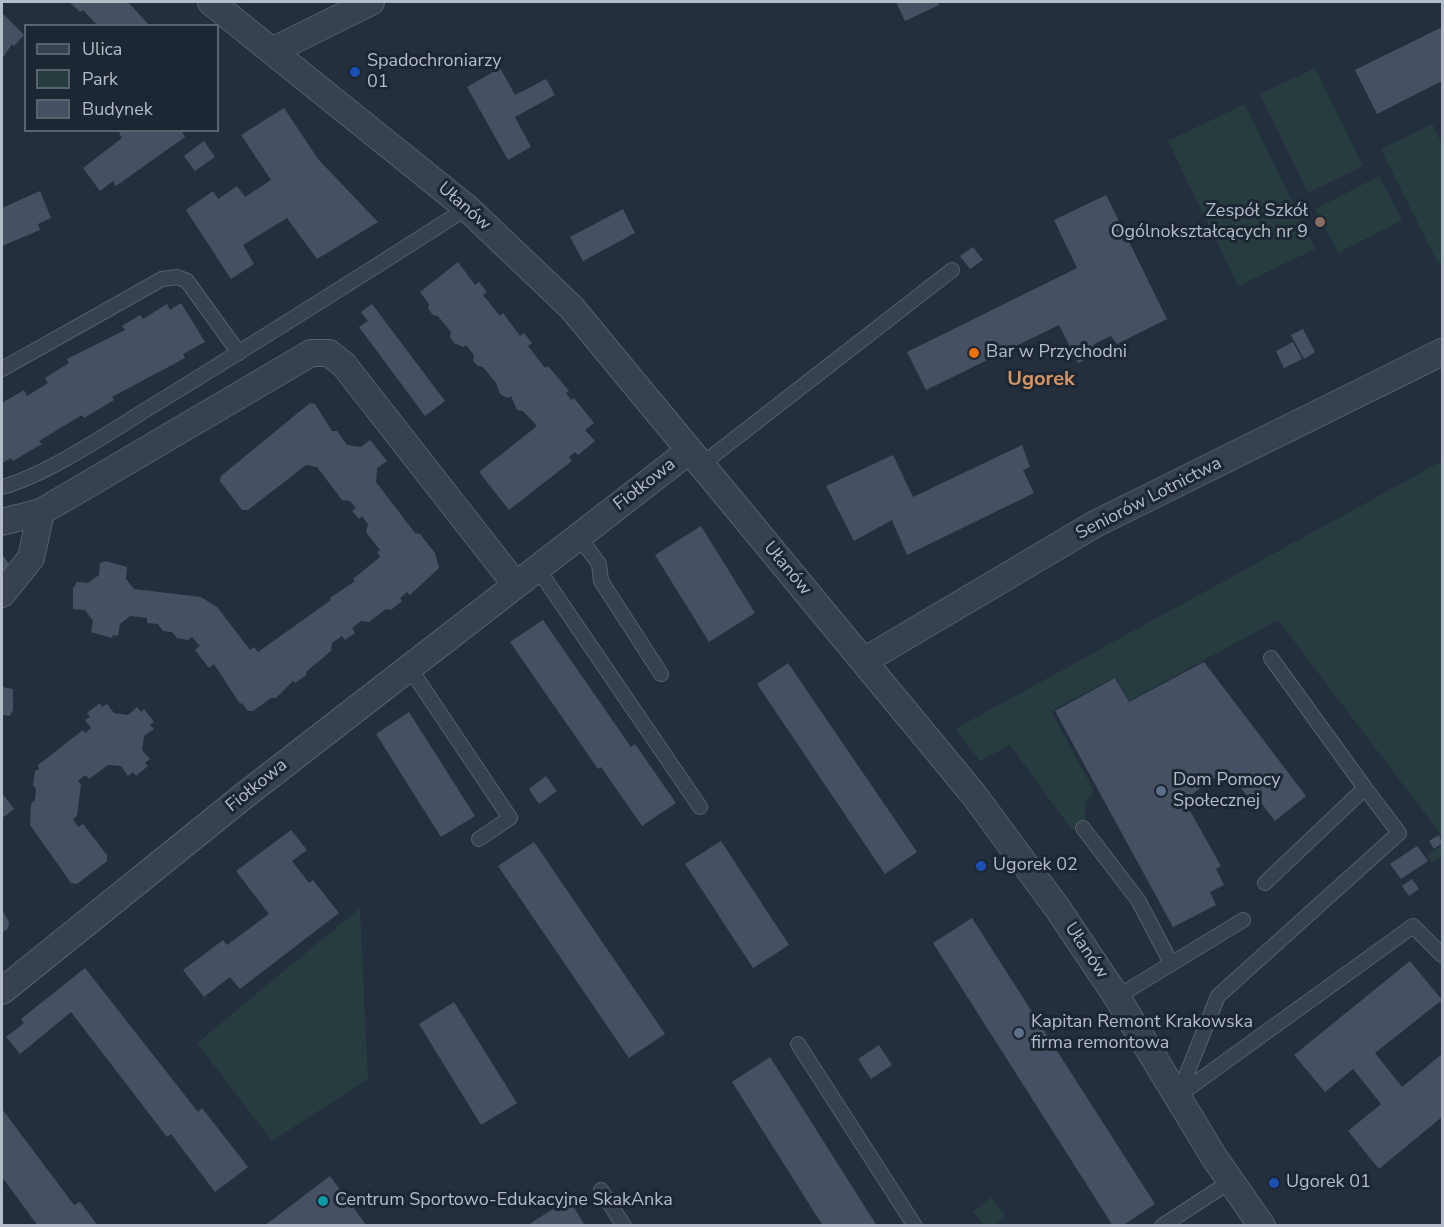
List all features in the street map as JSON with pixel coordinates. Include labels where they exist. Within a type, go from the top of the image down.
[{"type":"street","name":"Ułanów","points":[[211,2],[467,208],[572,308],[974,795],[1058,909],[1117,997],[1231,1181],[1262,1226]]},
{"type":"street","points":[[272,51],[371,2]]},
{"type":"street","name":"Seniorów Lotnictwa","points":[[864,661],[1095,524],[1443,352]]},
{"type":"street","points":[[2,522],[40,512],[311,353],[329,353],[344,365],[516,585]]},
{"type":"street","name":"Fiołkowa","points":[[2,991],[409,667],[579,537],[695,458]]},
{"type":"street","points":[[2,594],[31,558],[40,512]]},
{"type":"lane","points":[[2,487],[23,481],[239,352],[467,208]]},
{"type":"lane","points":[[695,458],[952,270]]},
{"type":"lane","points":[[2,369],[162,279],[177,277],[187,281],[239,352]]},
{"type":"lane","points":[[579,537],[599,564],[601,581],[661,674]]},
{"type":"lane","points":[[538,569],[700,807]]},
{"type":"lane","points":[[1178,1096],[1218,996],[1399,833],[1271,658]]},
{"type":"lane","points":[[409,667],[510,818],[479,839]]},
{"type":"lane","points":[[1265,883],[1365,788]]},
{"type":"lane","points":[[1083,828],[1138,900],[1171,963]]},
{"type":"lane","points":[[1117,997],[1243,920]]},
{"type":"lane","points":[[1178,1096],[1413,926],[1443,955]]},
{"type":"lane","points":[[798,1044],[915,1226]]},
{"type":"lane","points":[[1162,1226],[1231,1181]]},
{"type":"lane","points":[[601,1190],[624,1226]]},
{"type":"green space","points":[[1315,68],[1363,166],[1308,193],[1260,94]]},
{"type":"green space","points":[[1245,104],[1315,249],[1238,286],[1168,141]]},
{"type":"green space","points":[[1432,124],[1442,144],[1442,260],[1438,263],[1381,149]]},
{"type":"green space","points":[[1379,176],[1402,220],[1338,253],[1315,209]]},
{"type":"green space","points":[[1442,461],[1442,836],[1278,620],[1129,701],[1116,677],[1051,711],[1094,791],[1085,803],[1085,822],[1072,830],[1010,745],[980,761],[955,729]]},
{"type":"green space","points":[[1442,845],[1442,856],[1432,864],[1427,855]]},
{"type":"green space","points":[[360,908],[368,1079],[272,1141],[197,1043]]},
{"type":"green space","points":[[991,1197],[1006,1217],[995,1225],[984,1225],[973,1212]]},
{"type":"building","points":[[69,2],[128,2],[148,24],[96,24],[83,10],[80,12]]},
{"type":"building","points":[[896,2],[937,2],[939,5],[905,21]]},
{"type":"building","points":[[2,13],[24,35],[14,46],[12,44],[2,59]]},
{"type":"building","points":[[1442,27],[1442,81],[1377,114],[1355,70]]},
{"type":"building","points":[[500,68],[515,95],[546,79],[555,95],[515,117],[531,147],[508,160],[467,87]]},
{"type":"building","points":[[284,108],[318,159],[378,222],[317,259],[287,218],[243,245],[254,264],[231,279],[186,210],[213,191],[218,199],[237,186],[245,197],[271,180],[241,135]]},
{"type":"building","points":[[182,132],[185,137],[116,186],[113,181],[100,191],[83,168],[122,138],[119,133]]},
{"type":"building","points":[[204,141],[215,157],[195,171],[184,156]]},
{"type":"building","points":[[40,191],[51,218],[38,224],[40,230],[2,246],[2,208]]},
{"type":"building","points":[[1106,195],[1167,319],[1117,344],[1111,336],[1094,344],[1096,354],[1078,363],[1059,325],[926,390],[907,352],[1077,268],[1054,220]]},
{"type":"building","points":[[623,209],[635,233],[583,261],[570,237]]},
{"type":"building","points":[[973,247],[983,260],[970,269],[960,256]]},
{"type":"building","points":[[458,262],[475,285],[479,282],[487,292],[483,295],[500,316],[503,313],[520,336],[524,333],[532,343],[528,346],[545,368],[548,366],[569,391],[566,393],[571,400],[574,398],[594,423],[585,430],[595,441],[578,455],[575,452],[569,457],[572,461],[509,510],[479,472],[537,426],[523,411],[517,410],[511,396],[508,398],[500,394],[496,383],[483,367],[473,361],[474,355],[466,345],[463,347],[454,343],[450,337],[451,332],[438,316],[433,315],[428,309],[429,304],[420,292]]},
{"type":"building","points":[[181,303],[205,342],[183,354],[185,358],[112,397],[114,400],[84,418],[82,415],[39,441],[42,444],[13,461],[11,458],[2,463],[2,403],[24,390],[27,396],[48,383],[45,378],[69,363],[67,359],[125,330],[122,326],[140,315],[143,319],[167,304],[170,310]]},
{"type":"building","points":[[372,304],[445,401],[425,416],[359,327],[368,321],[361,312]]},
{"type":"building","points":[[1303,329],[1315,352],[1304,359],[1291,335]]},
{"type":"building","points":[[1293,342],[1302,359],[1284,368],[1276,351]]},
{"type":"building","points":[[310,403],[315,404],[332,431],[337,431],[347,445],[361,447],[370,440],[387,461],[377,468],[376,482],[415,533],[420,534],[435,553],[439,568],[410,595],[407,592],[400,598],[402,601],[391,610],[386,609],[369,622],[361,621],[352,628],[355,633],[345,640],[342,636],[332,643],[331,651],[307,671],[306,675],[295,683],[293,681],[276,698],[271,698],[253,711],[248,711],[242,703],[240,704],[214,664],[209,668],[195,650],[200,646],[192,637],[188,640],[177,638],[172,632],[163,631],[158,624],[147,623],[147,618],[130,616],[120,624],[118,636],[113,635],[112,638],[91,632],[93,621],[85,610],[73,609],[73,587],[76,582],[88,583],[99,575],[100,563],[106,561],[127,567],[126,579],[134,589],[201,597],[217,607],[250,650],[254,647],[258,652],[331,600],[330,598],[355,581],[353,579],[380,557],[377,552],[380,550],[366,532],[368,524],[362,516],[359,519],[352,511],[356,508],[350,501],[342,500],[317,467],[306,465],[248,510],[242,510],[220,481],[221,476]]},
{"type":"building","points":[[1022,445],[1030,467],[1023,470],[1034,493],[907,555],[892,520],[854,541],[826,486],[893,455],[913,497]]},
{"type":"building","points":[[701,526],[755,613],[709,642],[655,555]]},
{"type":"building","points":[[2,554],[10,565],[2,572]]},
{"type":"building","points":[[543,620],[631,747],[635,744],[676,803],[642,826],[601,767],[598,769],[510,642]]},
{"type":"building","points":[[1204,662],[1306,796],[1275,821],[1259,800],[1253,804],[1227,769],[1184,800],[1221,866],[1216,869],[1224,885],[1210,892],[1216,905],[1173,927],[1055,711],[1115,678],[1129,702]]},
{"type":"building","points":[[788,663],[917,852],[885,874],[757,684]]},
{"type":"building","points":[[2,687],[13,689],[13,710],[10,716],[2,715]]},
{"type":"building","points":[[100,703],[102,707],[107,704],[114,713],[128,715],[137,707],[141,712],[144,709],[154,722],[150,725],[154,729],[144,736],[142,750],[150,759],[145,763],[148,766],[136,776],[133,772],[128,776],[121,766],[108,765],[89,779],[85,775],[78,781],[81,785],[77,816],[73,819],[78,827],[83,824],[107,855],[107,861],[77,884],[71,883],[30,825],[31,804],[35,800],[36,789],[33,785],[35,771],[39,769],[38,765],[83,730],[85,733],[91,728],[85,720],[90,717],[87,713]]},
{"type":"building","points":[[409,712],[475,816],[441,837],[376,734]]},
{"type":"building","points":[[546,776],[557,791],[539,804],[529,789]]},
{"type":"building","points":[[2,793],[14,809],[4,817],[2,814]]},
{"type":"building","points":[[291,830],[307,850],[292,861],[309,883],[313,880],[339,913],[240,989],[230,977],[204,997],[183,970],[223,940],[227,945],[269,914],[236,871]]},
{"type":"building","points":[[1439,835],[1442,843],[1434,849],[1429,841]]},
{"type":"building","points":[[721,841],[789,945],[753,968],[685,864]]},
{"type":"building","points":[[534,842],[665,1034],[629,1058],[498,866]]},
{"type":"building","points":[[1417,846],[1428,861],[1401,879],[1390,864]]},
{"type":"building","points":[[1412,879],[1419,889],[1409,896],[1402,886]]},
{"type":"building","points":[[2,909],[9,922],[8,928],[2,933]]},
{"type":"building","points":[[972,918],[1155,1204],[1122,1226],[1113,1226],[933,943]]},
{"type":"building","points":[[1410,961],[1442,1000],[1375,1053],[1402,1087],[1442,1054],[1442,1117],[1379,1169],[1348,1131],[1381,1104],[1353,1069],[1325,1092],[1294,1055]]},
{"type":"building","points":[[85,968],[198,1112],[202,1108],[248,1167],[215,1192],[171,1134],[167,1137],[71,1012],[20,1054],[6,1037],[24,1023],[21,1019]]},
{"type":"building","points":[[454,1002],[517,1103],[481,1125],[419,1024]]},
{"type":"building","points":[[879,1045],[892,1065],[871,1079],[858,1059]]},
{"type":"building","points":[[770,1057],[877,1226],[823,1226],[732,1082]]},
{"type":"building","points":[[2,1109],[74,1205],[80,1202],[98,1226],[38,1226],[2,1177]]},
{"type":"building","name":"Centrum Sportowo-Edukacyjne SkakAnka","points":[[330,1176],[367,1226],[264,1226]]},
{"type":"building","points":[[569,1199],[585,1226],[532,1226],[531,1223]]},
{"type":"place","name":"Spadochroniarzy 01","points":[[355,72]]},
{"type":"place","name":"Zespół Szkół Ogólnokształcących nr 9","points":[[1320,222]]},
{"type":"place","name":"Bar w Przychodni","points":[[974,353]]},
{"type":"place","name":"Dom Pomocy Społecznej","points":[[1161,791]]},
{"type":"place","name":"Ugorek 02","points":[[981,866]]},
{"type":"place","name":"Kapitan Remont Krakowska firma remontowa","points":[[1019,1033]]},
{"type":"place","name":"Ugorek 01","points":[[1274,1183]]},
{"type":"place","name":"Centrum Sportowo-Edukacyjne SkakAnka","points":[[323,1201]]},
{"type":"district","name":"Ugorek","points":[[1041,380]]}]
